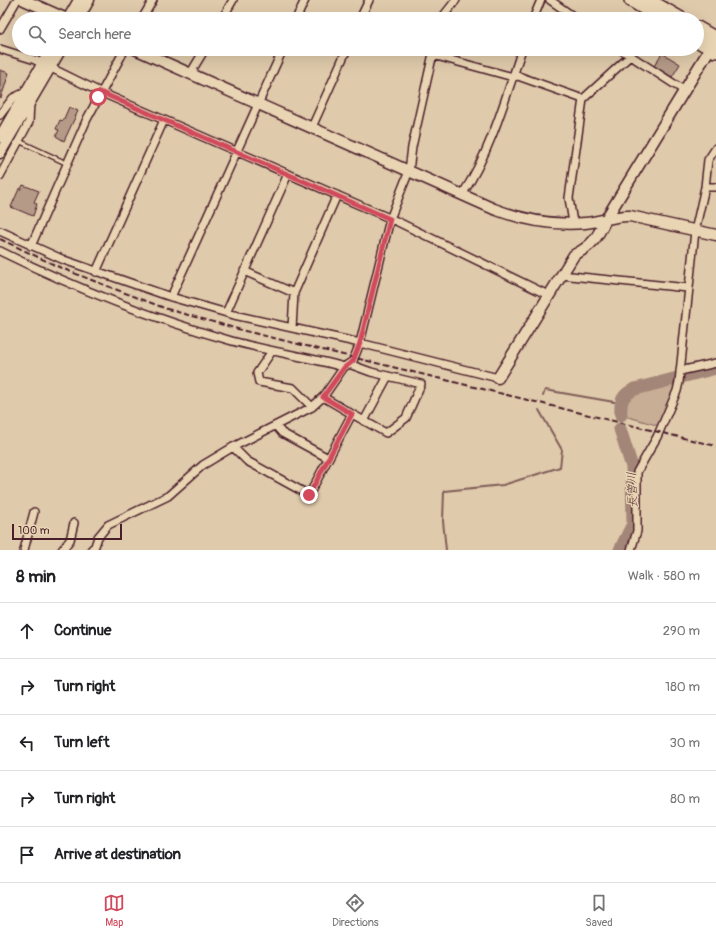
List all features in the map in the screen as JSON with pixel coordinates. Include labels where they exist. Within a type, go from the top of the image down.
[{"type":"highway","points":[[631,0],[651,12]]},
{"type":"highway","points":[[648,0],[669,12]]},
{"type":"highway","points":[[704,35],[714,44]]},
{"type":"highway","points":[[704,42],[714,44]]},
{"type":"street","points":[[0,28],[17,0]]},
{"type":"street","points":[[24,0],[52,12]]},
{"type":"street","points":[[72,12],[79,0]]},
{"type":"street","points":[[82,12],[89,0]]},
{"type":"street","points":[[146,12],[153,0]]},
{"type":"street","points":[[226,12],[233,0]]},
{"type":"street","points":[[299,12],[305,0]]},
{"type":"street","points":[[363,12],[369,0]]},
{"type":"street","points":[[447,12],[456,0]]},
{"type":"street","points":[[536,12],[541,0]]},
{"type":"street","points":[[550,0],[567,12]]},
{"type":"street","points":[[0,231],[31,246],[96,272],[171,297],[226,313],[360,343],[498,378],[574,254],[589,247],[598,236],[606,219],[714,44]]},
{"type":"street","points":[[0,49],[12,53]]},
{"type":"street","points":[[22,56],[35,60],[100,92],[390,219],[548,295]]},
{"type":"street","points":[[0,153],[30,102],[49,56]]},
{"type":"street","points":[[0,137],[27,91],[55,56]]},
{"type":"street","points":[[31,246],[100,92],[121,56]]},
{"type":"street","points":[[150,56],[462,195],[520,218],[540,222],[586,223],[620,215],[716,235]]},
{"type":"street","points":[[190,74],[200,56]]},
{"type":"street","points":[[171,297],[279,56]]},
{"type":"street","points":[[312,128],[344,56]]},
{"type":"street","points":[[91,550],[95,546],[98,537],[108,526],[168,496],[195,470],[233,447],[312,407],[323,397],[346,366],[353,361],[360,343],[390,219],[409,171],[412,147],[433,56]]},
{"type":"street","points":[[447,56],[513,77],[518,76],[583,99]]},
{"type":"street","points":[[462,195],[476,174],[520,56]]},
{"type":"street","points":[[573,223],[569,198],[583,99],[630,56],[685,91]]},
{"type":"street","points":[[0,115],[13,98],[27,91]]},
{"type":"street","points":[[0,176],[29,122],[30,102]]},
{"type":"street","points":[[96,272],[164,120]]},
{"type":"street","points":[[631,550],[637,531],[637,472],[656,437],[679,382],[695,231],[705,187],[708,160],[716,148]]},
{"type":"street","points":[[226,313],[288,174]]},
{"type":"street","points":[[705,187],[716,187]]},
{"type":"street","points":[[292,328],[294,293],[337,195]]},
{"type":"street","points":[[0,251],[56,279],[189,328],[272,351],[346,366],[421,384],[406,418],[386,433],[323,397]]},
{"type":"street","points":[[244,271],[294,293]]},
{"type":"street","points":[[561,275],[688,288]]},
{"type":"street","points":[[272,351],[257,372],[259,382],[293,388],[312,407]]},
{"type":"street","points":[[680,372],[716,363]]},
{"type":"street","points":[[364,421],[388,376]]},
{"type":"street","points":[[233,447],[247,461],[309,495],[352,414]]},
{"type":"street","points":[[276,426],[282,433],[328,458]]},
{"type":"street","points":[[24,550],[34,512]]},
{"type":"street","points":[[62,550],[70,540],[74,523]]},
{"type":"lane","points":[[19,141],[68,164]]},
{"type":"shaded area","points":[[679,377],[660,426],[621,415],[621,402],[627,393],[649,384]]},
{"type":"building","points":[[660,56],[667,56],[680,64],[672,77],[654,66]]},
{"type":"building","points":[[0,70],[9,73],[1,98],[0,97]]},
{"type":"building","points":[[69,107],[78,111],[64,141],[56,136],[59,130],[56,129],[60,120],[63,121]]},
{"type":"building","points":[[23,185],[39,191],[34,202],[37,204],[33,216],[11,207],[19,189],[21,189]]},
{"type":"waterway","name":"長曽川","points":[[621,415],[623,399],[627,394],[635,389],[716,368]]},
{"type":"waterway","points":[[543,396],[545,390],[620,403]]},
{"type":"waterway","points":[[446,550],[443,521],[444,491],[503,485],[560,467],[562,450],[539,410]]},
{"type":"waterway","name":"長曽川","points":[[620,429],[632,467],[633,524],[620,550]]},
{"type":"railway","points":[[0,239],[59,267],[167,309],[245,331],[716,446]]},
{"type":"route","points":[[98,97],[100,92],[390,219],[371,292],[360,343],[355,357],[353,361],[344,368],[323,397],[352,414],[309,495]]}]
